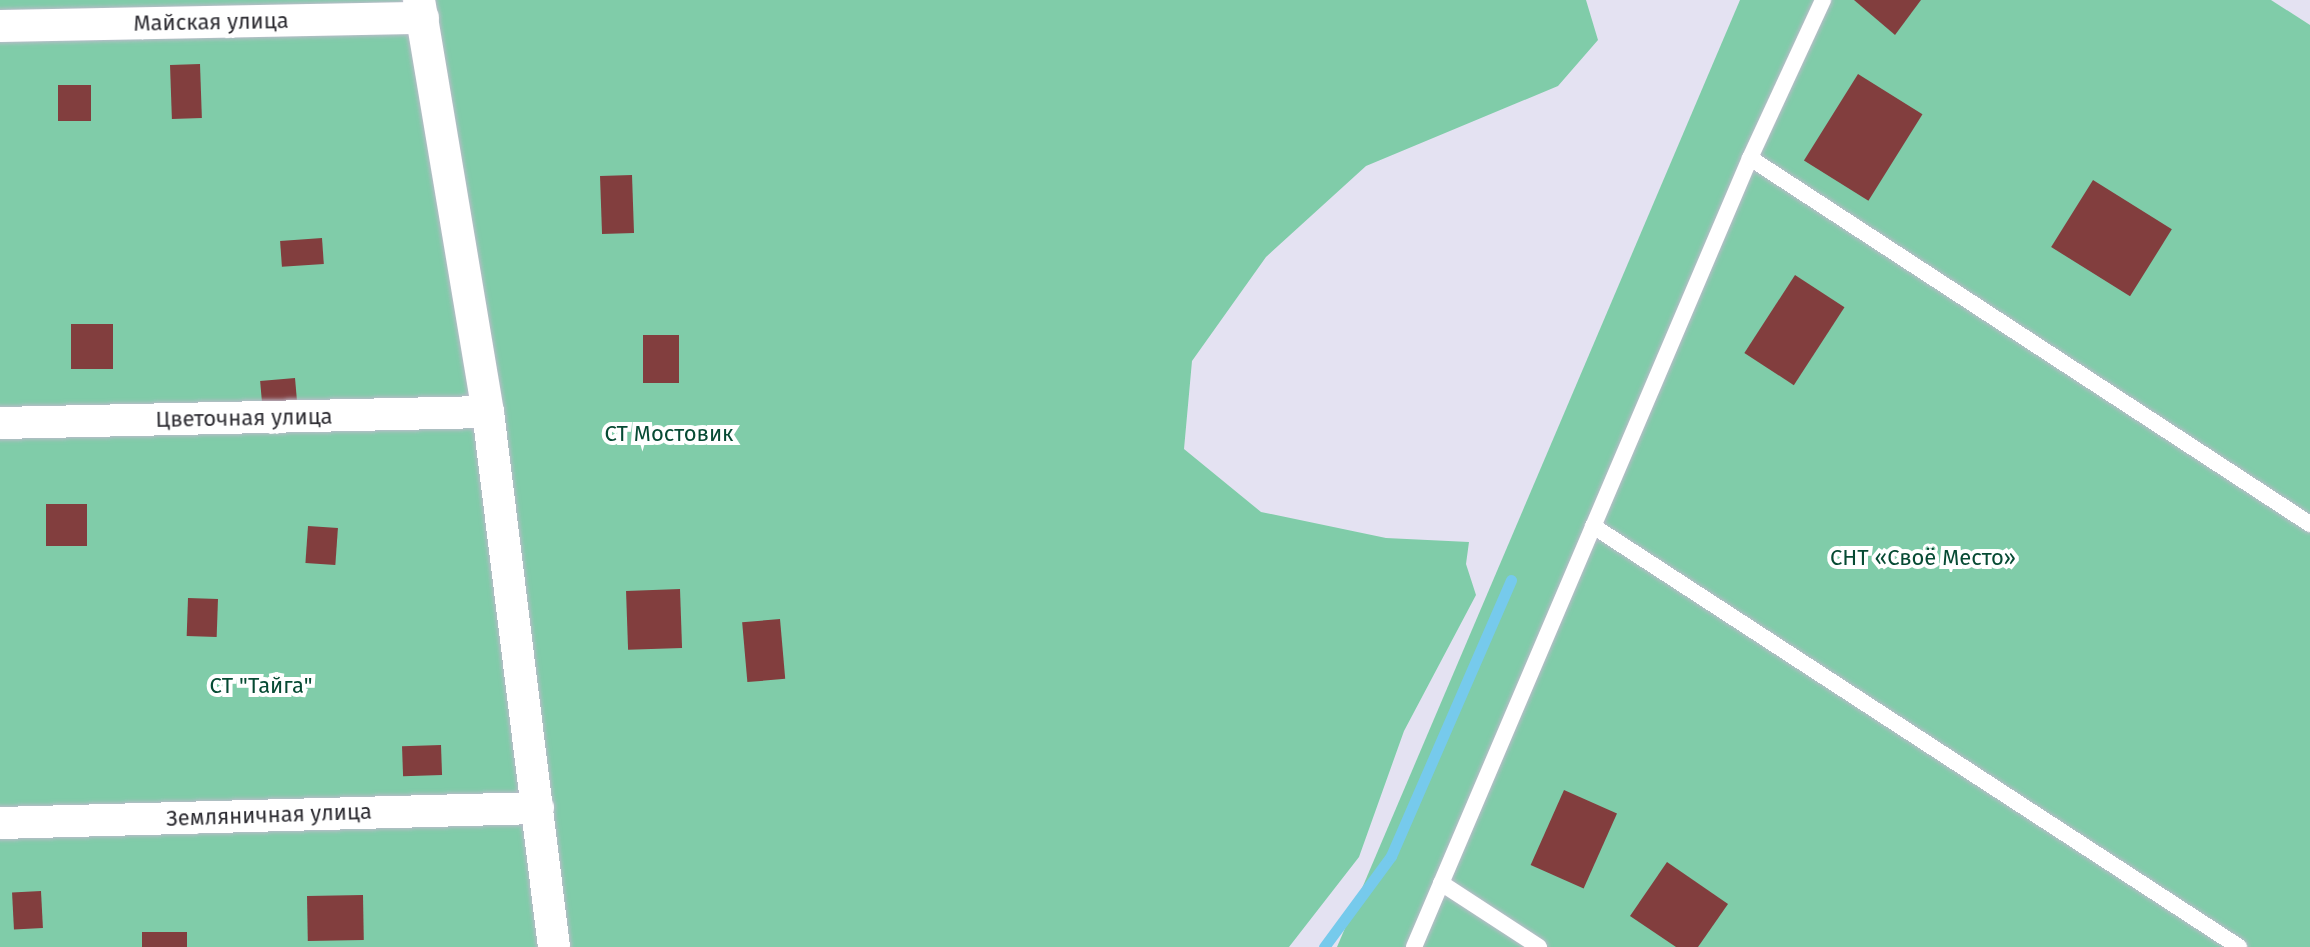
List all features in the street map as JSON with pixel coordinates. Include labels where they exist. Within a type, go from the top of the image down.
[{"type":"street","name":"Майская улица","points":[[0,26],[421,9]]},
{"type":"street","points":[[421,9],[488,412],[554,947]]},
{"type":"street","name":"Цветочная улица","points":[[0,423],[488,412]]},
{"type":"street","name":"Земляничная улица","points":[[0,823],[538,808]]},
{"type":"lane","points":[[1414,947],[1750,158],[1823,0]]},
{"type":"lane","points":[[1750,158],[2310,524]]},
{"type":"lane","points":[[1593,526],[2239,947]]},
{"type":"lane","points":[[1441,883],[1539,947]]},
{"type":"green space","points":[[0,0],[1586,0],[1598,40],[1558,86],[1366,166],[1266,257],[1192,361],[1184,449],[1261,512],[1386,538],[1469,542],[1466,564],[1476,595],[1404,731],[1359,857],[1289,947],[0,947]]},
{"type":"green space","name":"СНТ «Своё Место»","points":[[1740,0],[2271,0],[2310,25],[2310,947],[1337,947]]},
{"type":"building","points":[[1854,0],[1921,0],[1895,35]]},
{"type":"building","points":[[200,64],[202,118],[172,119],[170,65]]},
{"type":"building","points":[[1858,74],[1922,114],[1868,201],[1804,161]]},
{"type":"building","points":[[58,85],[91,85],[91,121],[58,121]]},
{"type":"building","points":[[632,175],[634,233],[602,234],[600,176]]},
{"type":"building","points":[[2093,180],[2172,229],[2130,296],[2051,247]]},
{"type":"building","points":[[322,238],[324,264],[282,267],[280,241]]},
{"type":"building","points":[[1795,275],[1844,307],[1794,385],[1744,353]]},
{"type":"building","points":[[71,324],[113,324],[113,369],[71,369]]},
{"type":"building","points":[[643,335],[679,335],[679,383],[643,383]]},
{"type":"building","points":[[295,378],[297,403],[262,406],[260,381]]},
{"type":"building","points":[[46,504],[87,504],[87,546],[46,546]]},
{"type":"building","points":[[308,526],[338,528],[335,565],[305,563]]},
{"type":"building","points":[[680,589],[682,648],[628,650],[626,591]]},
{"type":"building","points":[[188,598],[218,599],[217,637],[187,636]]},
{"type":"building","points":[[780,619],[785,679],[747,682],[742,622]]},
{"type":"building","points":[[441,745],[442,775],[403,776],[402,746]]},
{"type":"building","points":[[1564,790],[1617,814],[1584,889],[1531,865]]},
{"type":"building","points":[[1667,862],[1728,904],[1698,947],[1676,947],[1630,916]]},
{"type":"building","points":[[41,891],[43,928],[14,929],[12,893]]},
{"type":"building","points":[[363,895],[364,940],[308,941],[307,896]]},
{"type":"building","points":[[142,932],[187,932],[187,947],[142,947]]},
{"type":"waterway","points":[[1324,947],[1391,856],[1511,580]]},
{"type":"park label","name":"СТ Мостовик","points":[[669,434]]},
{"type":"park label","name":"СТ \"Тайга\"","points":[[261,686]]}]
